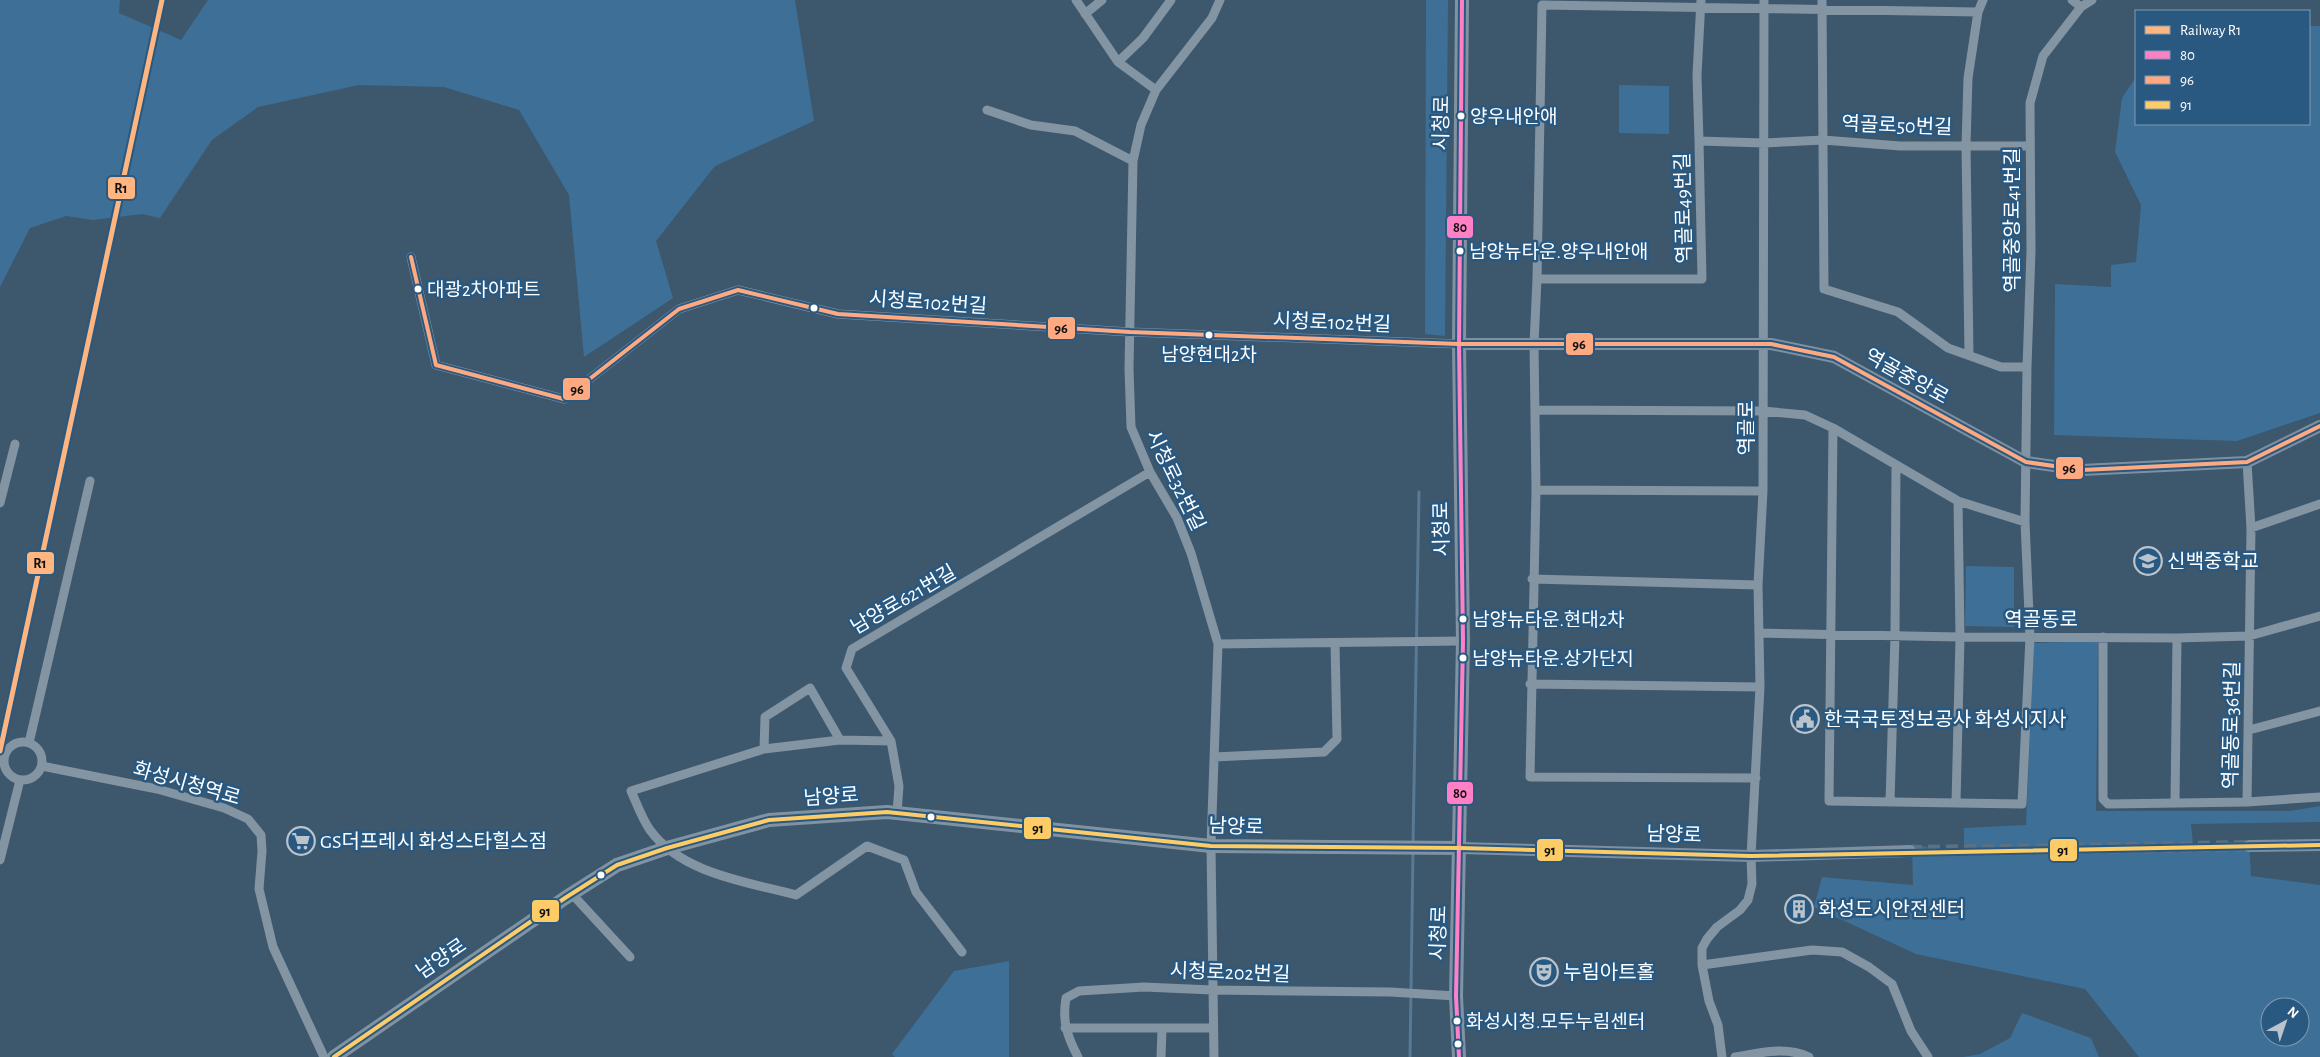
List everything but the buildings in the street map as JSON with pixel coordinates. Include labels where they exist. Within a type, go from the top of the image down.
[{"type":"main road","name":"시청로","points":[[1458,1057],[1456,996],[1463,641],[1459,344],[1462,0]]},
{"type":"main road","name":"남양로","points":[[334,1057],[617,865],[667,848],[769,820],[886,812],[1211,846],[1460,848]]},
{"type":"street","points":[[1076,0],[1118,62],[1156,90]]},
{"type":"street","points":[[1085,14],[1102,0]]},
{"type":"street","points":[[1118,62],[1143,38],[1171,0]]},
{"type":"street","points":[[1822,0],[1824,289],[1898,312],[1948,348],[2001,367],[2027,367]]},
{"type":"street","points":[[1969,355],[1966,145],[1968,78],[1978,12],[1983,0]]},
{"type":"street","points":[[2072,0],[2081,7]]},
{"type":"street","name":"역골중앙로41번길","points":[[1956,803],[2022,804],[2030,637],[2026,462],[2027,367],[2032,251],[2030,103],[2043,56],[2081,7],[2092,0]]},
{"type":"street","name":"시청로32번길","points":[[1214,1057],[1211,846],[1218,644],[1188,544],[1177,518],[1150,472],[1130,427],[1130,332],[1133,161],[1141,125],[1156,90],[1212,18],[1217,1]]},
{"type":"street","points":[[1756,778],[1530,777],[1532,579],[1536,490],[1534,344],[1542,5],[1604,3],[1764,4],[1822,10],[1978,12]]},
{"type":"street","points":[[1699,141],[1697,75],[1701,3]]},
{"type":"street","name":"역골로","points":[[1702,965],[1702,948],[1707,939],[1748,900],[1752,884],[1751,856],[1760,687],[1758,584],[1763,491],[1764,4]]},
{"type":"street","points":[[987,110],[1031,125],[1075,132],[1133,161]]},
{"type":"street","name":"역골로50번길","points":[[1764,143],[1823,140],[1900,146],[2030,146]]},
{"type":"street","name":"역골로49번길","points":[[1537,279],[1702,279],[1699,141],[1764,143]]},
{"type":"street","name":"시청로102번길","points":[[411,258],[436,365],[564,399],[679,309],[738,290],[838,314],[1130,332],[1459,344]]},
{"type":"street","name":"역골중앙로","points":[[1459,344],[1763,344],[1834,357],[2026,462],[2082,470],[2247,462],[2320,426]]},
{"type":"street","points":[[1535,410],[1763,411],[1805,415],[1833,428],[1958,501],[2026,522]]},
{"type":"street","points":[[1833,428],[1829,801],[1956,803],[1960,637],[1958,501]]},
{"type":"street","points":[[0,503],[15,444]]},
{"type":"street","name":"역골동로36번길","points":[[2247,462],[2251,528],[2247,802],[2320,797]]},
{"type":"street","points":[[1890,802],[1895,635],[1896,466]]},
{"type":"street","name":"남양로621번길","points":[[897,813],[899,786],[890,741],[846,668],[852,649],[1150,472]]},
{"type":"street","points":[[29,743],[90,480]]},
{"type":"street","points":[[1536,490],[1763,491]]},
{"type":"street","points":[[2251,528],[2320,504]]},
{"type":"street","points":[[1532,579],[1758,584]]},
{"type":"street","name":"역골동로","points":[[1759,633],[1960,637],[2103,636],[2177,638],[2250,636],[2320,616]]},
{"type":"street","points":[[2103,636],[2103,799],[2108,804],[2247,802]]},
{"type":"street","points":[[2175,802],[2177,638]]},
{"type":"street","points":[[1218,644],[1463,641]]},
{"type":"street","points":[[1214,757],[1324,752],[1337,739],[1335,643]]},
{"type":"street","points":[[1530,684],[1760,687]]},
{"type":"street","points":[[764,749],[765,717],[810,688],[840,740]]},
{"type":"street","points":[[2249,730],[2320,711]]},
{"type":"street","points":[[890,741],[840,740],[764,749],[632,792],[650,830],[667,848],[698,867],[796,895],[867,846],[904,860],[916,892],[962,952]]},
{"type":"street","points":[[19,742],[29,743],[38,749],[42,757],[42,766],[31,779],[20,780],[7,773],[2,758],[11,746],[19,742]]},
{"type":"street","name":"화성시청역로","points":[[42,766],[157,789],[224,808],[248,819],[261,835],[262,852],[259,889],[272,947],[324,1057]]},
{"type":"street","points":[[0,860],[20,780]]},
{"type":"street","points":[[2249,846],[2320,844]]},
{"type":"street","name":"남양로","points":[[1460,848],[1751,856],[1910,851]]},
{"type":"street","points":[[572,894],[630,957]]},
{"type":"street","points":[[1722,1057],[1718,1025],[1709,1001],[1702,965],[1812,950],[1842,952],[1869,967],[1892,984],[1911,1031],[1928,1057]]},
{"type":"street","name":"시청로202번길","points":[[1078,1057],[1065,1028],[1063,1014],[1066,998],[1079,991],[1144,987],[1212,990],[1390,992],[1430,996],[1456,996]]},
{"type":"street","points":[[1065,1028],[1162,1030],[1213,1028]]},
{"type":"street","points":[[1161,1057],[1162,1030]]},
{"type":"street","points":[[1735,1057],[1797,1054],[1809,1057]]},
{"type":"shaded area","points":[[0,0],[120,0],[119,13],[181,40],[208,0],[795,0],[814,121],[715,166],[656,241],[673,298],[584,357],[569,195],[519,110],[444,87],[359,85],[258,107],[212,140],[160,218],[142,214],[93,220],[66,216],[30,228],[0,287]]},
{"type":"shaded area","points":[[1426,0],[1448,0],[1445,336],[1425,334]]},
{"type":"shaded area","points":[[2310,26],[2320,26],[2320,413],[2237,441],[2054,435],[2055,284],[2111,287],[2111,265],[2136,262],[2141,205],[2115,152],[2122,98],[2135,78],[2135,125],[2310,125]]},
{"type":"shaded area","points":[[1619,85],[1669,86],[1669,134],[1619,133]]},
{"type":"shaded area","points":[[1966,566],[2014,567],[2014,627],[1965,626]]},
{"type":"shaded area","points":[[2098,641],[2096,811],[2290,811],[2320,806],[2320,822],[2191,824],[2193,844],[2249,841],[2251,876],[2320,885],[2320,1057],[2139,1057],[2085,989],[1916,954],[1814,907],[1822,877],[1913,885],[1912,844],[1964,855],[1964,828],[2026,825],[2034,643]]},
{"type":"shaded area","points":[[1009,961],[1009,1057],[895,1057],[892,1054],[954,971]]},
{"type":"shaded area","points":[[2022,1013],[2091,1038],[2099,1057],[1963,1057],[1980,1054],[2010,1038]]},
{"type":"waterway","points":[[1413,844],[1419,492]]},
{"type":"waterway","points":[[1410,1057],[1413,850]]},
{"type":"tunnel","points":[[1910,851],[2249,846]]},
{"type":"rail line","name":"R1","points":[[0,751],[162,0]]},
{"type":"transit line","name":"80","points":[[1459,1057],[1456,996],[1463,641],[1459,344],[1462,0]]},
{"type":"transit line","name":"96","points":[[411,257],[436,365],[564,399],[679,309],[738,290],[838,314],[1130,332],[1459,344],[1771,344],[1834,357],[2026,462],[2082,470],[2247,462],[2320,426]]},
{"type":"transit line","name":"91","points":[[334,1057],[565,898],[617,865],[667,848],[769,820],[887,812],[1211,846],[1460,848],[1751,856],[2320,845]]},
{"type":"place","name":"양우내안애","points":[[1461,116]]},
{"type":"place","name":"남양뉴타운.양우내안애","points":[[1460,251]]},
{"type":"place","name":"대광2차아파트","points":[[418,289]]},
{"type":"place","name":"남양현대2차","points":[[1209,335]]},
{"type":"place","name":"신백중학교","points":[[2148,561]]},
{"type":"place","name":"남양뉴타운.현대2차","points":[[1463,619]]},
{"type":"place","name":"남양뉴타운.상가단지","points":[[1463,658]]},
{"type":"place","name":"한국국토정보공사 화성시지사","points":[[1805,719]]},
{"type":"place","name":"GS더프레시 화성스타힐스점","points":[[301,841]]},
{"type":"place","name":"화성도시안전센터","points":[[1799,909]]},
{"type":"place","name":"누림아트홀","points":[[1544,972]]},
{"type":"place","name":"화성시청.모두누림센터","points":[[1457,1021]]}]
